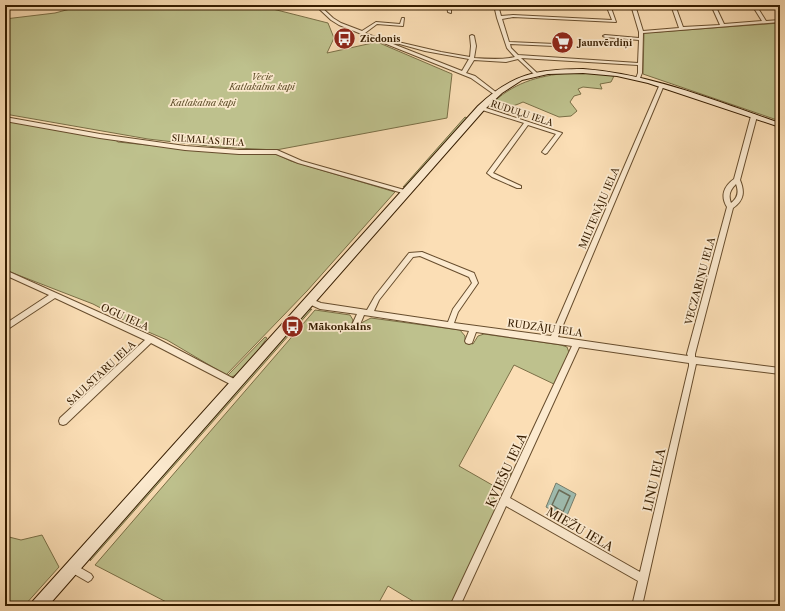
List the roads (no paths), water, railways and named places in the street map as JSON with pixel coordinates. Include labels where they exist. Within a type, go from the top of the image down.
[{"type":"main road","points":[[38,606],[235,383],[495,94],[513,83],[535,74],[594,71],[638,78],[780,125]]},
{"type":"street","points":[[317,5],[332,19],[344,26],[463,73],[477,80],[495,94]]},
{"type":"street","points":[[449,5],[450,12]]},
{"type":"street","points":[[496,5],[507,43],[511,51],[535,74]]},
{"type":"street","points":[[499,18],[513,16],[616,21],[608,5]]},
{"type":"street","points":[[633,5],[641,32],[640,73],[638,78]]},
{"type":"street","points":[[673,5],[681,28]]},
{"type":"street","points":[[713,5],[722,25]]},
{"type":"street","points":[[754,5],[765,22]]},
{"type":"street","points":[[362,33],[376,23],[402,25],[403,19]]},
{"type":"street","points":[[641,32],[780,21]]},
{"type":"street","points":[[463,73],[473,57],[474,47],[472,36]]},
{"type":"street","points":[[605,36],[640,39]]},
{"type":"street","points":[[387,43],[396,42],[437,52],[504,60],[517,57],[640,64]]},
{"type":"street","points":[[507,43],[555,44]]},
{"type":"street","name":"MILTENĀJU IELA","points":[[553,340],[662,85]]},
{"type":"street","name":"RUDUĻU IELA","points":[[481,108],[558,133],[545,152]]},
{"type":"street","name":"VECZARIŅU IELA","points":[[692,360],[691,354],[730,207],[740,198],[741,189],[737,180],[754,116]]},
{"type":"street","name":"SILMALAS IELA","points":[[5,119],[177,148],[239,152],[277,152],[300,162],[406,192]]},
{"type":"street","points":[[519,187],[490,173],[527,123]]},
{"type":"street","name":"VECZARIŅU IELA","points":[[730,207],[727,203],[727,190],[730,185],[737,180]]},
{"type":"street","points":[[356,324],[412,255],[420,254],[472,275],[475,283],[455,311],[450,325]]},
{"type":"street","name":"OGU IELA","points":[[5,272],[151,340],[235,383]]},
{"type":"street","points":[[5,328],[54,295]]},
{"type":"street","name":"RUDZĀJU IELA","points":[[309,301],[317,305],[450,325],[692,360],[780,371]]},
{"type":"street","points":[[469,341],[473,328]]},
{"type":"street","name":"SAULSTARU IELA","points":[[63,421],[151,340]]},
{"type":"street","name":"KVIEŠU IELA","points":[[455,606],[578,343]]},
{"type":"street","name":"LINU IELA","points":[[637,606],[693,366],[692,360]]},
{"type":"street","name":"MIEŽU IELA","points":[[505,500],[643,579]]},
{"type":"street","points":[[72,568],[88,577]]},
{"type":"water","points":[[556,483],[576,494],[566,518],[546,507]]},
{"type":"place","name":"Ziedonis","points":[[345,38]]},
{"type":"place","name":"Jaunvērdiņi","points":[[563,42]]},
{"type":"place","name":"Mākoņkalns","points":[[293,326]]},
{"type":"park label","name":"Vecie Katlakalna kapi","points":[[262,82]]},
{"type":"park label","name":"Katlakalna kapi","points":[[203,102]]}]
